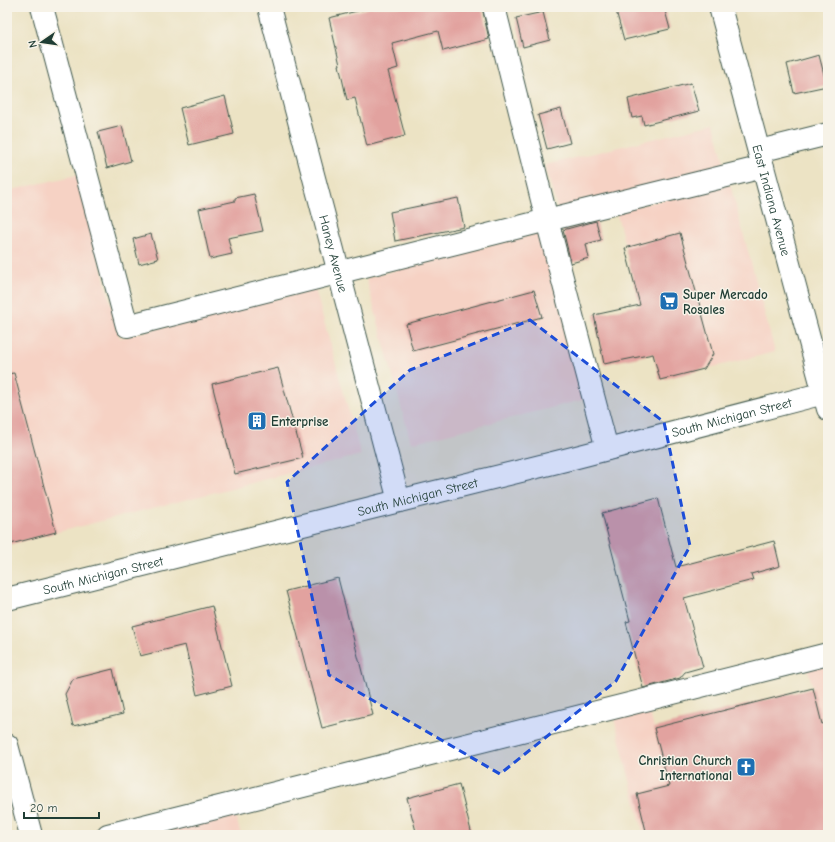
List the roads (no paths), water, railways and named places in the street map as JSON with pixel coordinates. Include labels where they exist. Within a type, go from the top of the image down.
[{"type":"street","points":[[42,7],[127,326],[547,220],[761,159],[828,134]]},
{"type":"street","name":"Haney Avenue","points":[[269,7],[399,501]]},
{"type":"street","points":[[494,7],[547,220],[607,449]]},
{"type":"street","name":"East Indiana Avenue","points":[[720,7],[827,398]]},
{"type":"street","name":"South Michigan Street","points":[[7,599],[607,449],[827,398]]},
{"type":"street","points":[[108,835],[828,654]]},
{"type":"street","points":[[7,745],[31,835]]},
{"type":"place","name":"Super Mercado Rosales","points":[[669,301]]},
{"type":"place","name":"Enterprise","points":[[257,421]]},
{"type":"place","name":"Christian Church International","points":[[746,767]]}]
